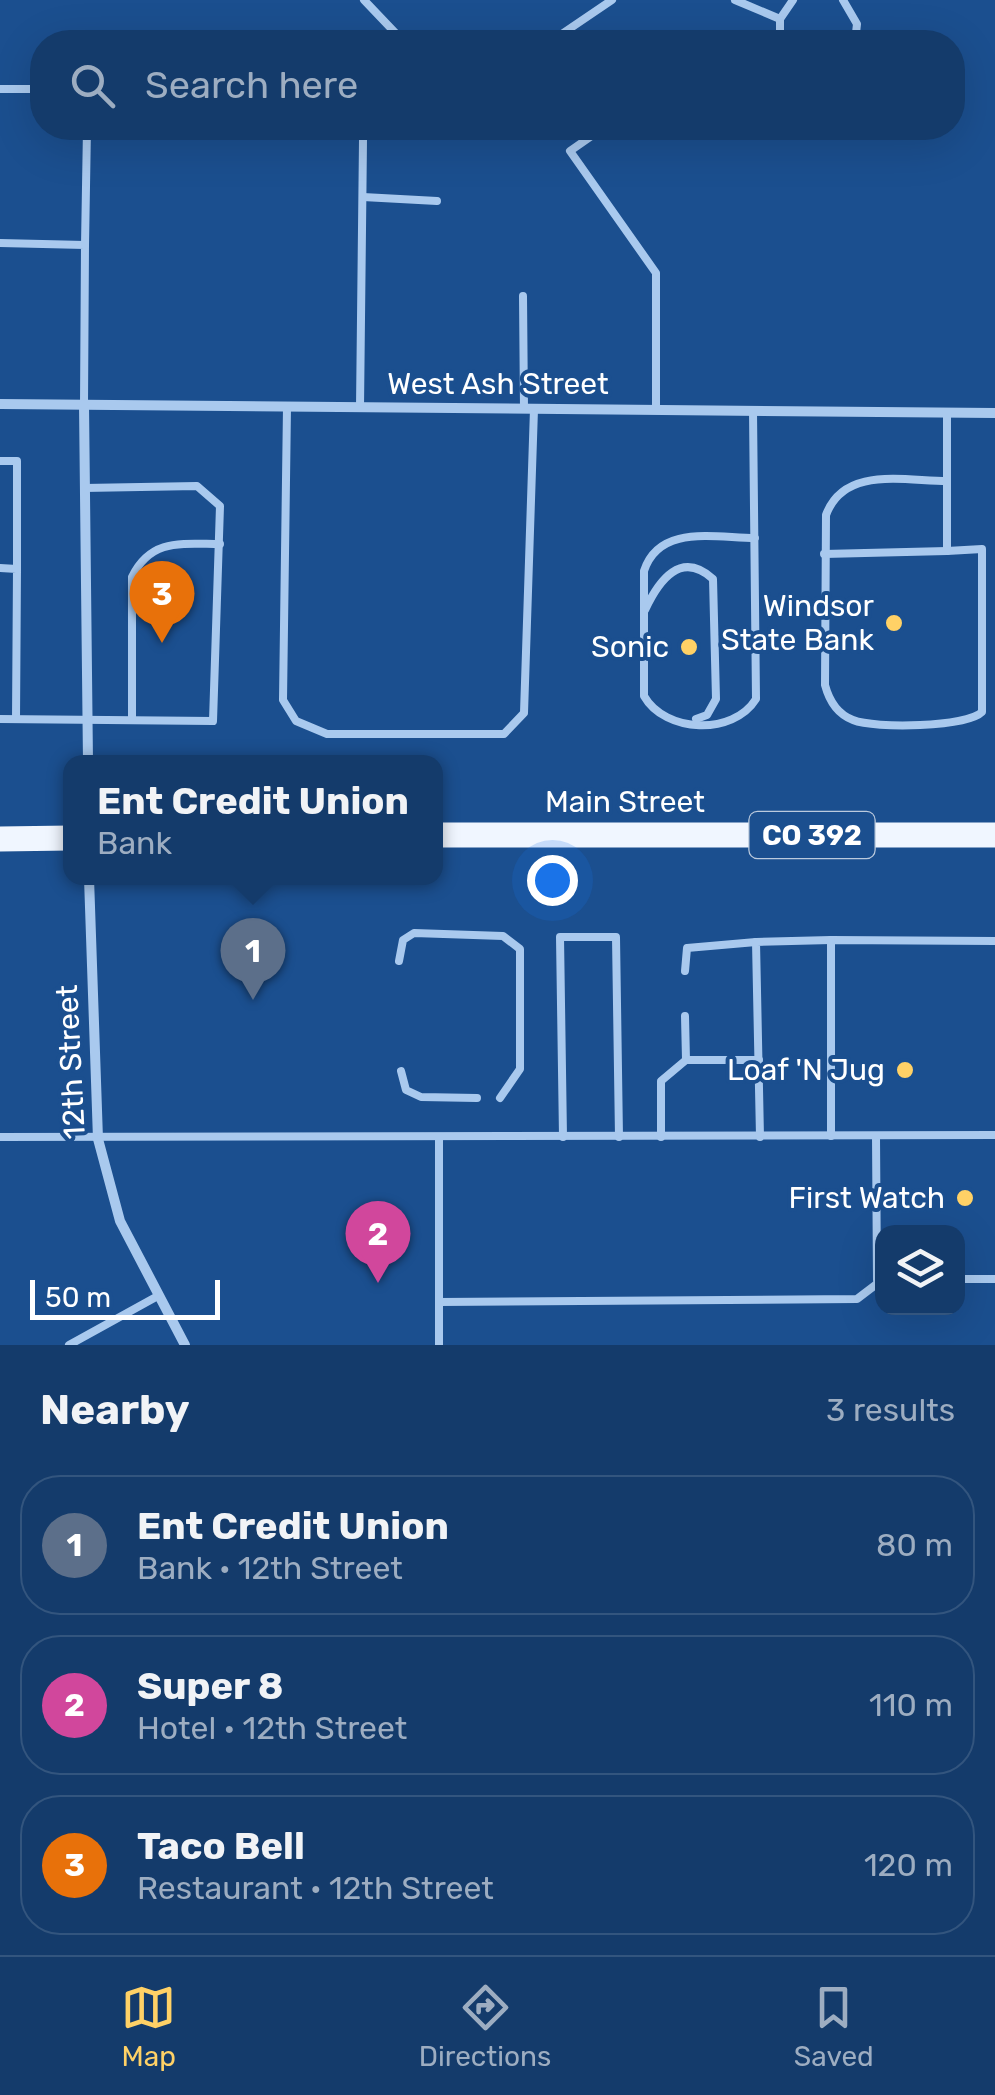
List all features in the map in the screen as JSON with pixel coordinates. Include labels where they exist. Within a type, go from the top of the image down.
[{"type":"main road","name":"Main Street","points":[[443,835],[995,835]]},
{"type":"main road","points":[[0,838],[63,838]]},
{"type":"street","name":"West Ash Street","points":[[0,404],[995,413]]},
{"type":"street","points":[[84,405],[88,755]]},
{"type":"street","name":"12th Street","points":[[89,885],[98,1139],[120,1221],[156,1297],[185,1345]]},
{"type":"lane","points":[[364,0],[393,30]]},
{"type":"lane","points":[[568,30],[612,0]]},
{"type":"lane","points":[[734,0],[780,20]]},
{"type":"lane","points":[[780,30],[780,20],[793,0]]},
{"type":"lane","points":[[843,0],[857,24],[856,30]]},
{"type":"lane","points":[[0,89],[30,90]]},
{"type":"lane","points":[[84,405],[87,140]]},
{"type":"lane","points":[[360,408],[363,140]]},
{"type":"lane","points":[[585,140],[570,151],[656,273],[656,410]]},
{"type":"lane","points":[[362,197],[437,201]]},
{"type":"lane","points":[[0,244],[85,245]]},
{"type":"lane","points":[[287,407],[283,700],[296,721],[327,734],[504,734],[524,713],[529,409],[522,296]]},
{"type":"lane","points":[[753,411],[755,538],[756,699],[740,718],[728,723],[672,723],[651,708],[644,696],[644,571],[659,544],[669,539],[755,538]]},
{"type":"lane","points":[[947,412],[947,550]]},
{"type":"lane","points":[[0,461],[17,461],[16,720]]},
{"type":"lane","points":[[824,554],[982,550],[982,712],[966,723],[858,722],[832,705],[825,685],[824,554],[826,515],[831,500],[846,487],[870,480],[947,481]]},
{"type":"lane","points":[[0,719],[213,721],[220,506],[197,486],[84,488]]},
{"type":"lane","points":[[132,720],[132,577],[137,566],[154,548],[166,544],[220,544]]},
{"type":"lane","points":[[644,612],[664,576],[678,567],[698,567],[712,579],[716,699],[707,715],[672,723]]},
{"type":"lane","points":[[0,568],[16,569]]},
{"type":"lane","points":[[400,961],[403,940],[414,933],[503,936],[520,949],[520,1069],[500,1098]]},
{"type":"lane","points":[[564,1137],[560,937],[616,937],[619,1137]]},
{"type":"lane","points":[[831,940],[831,1136]]},
{"type":"lane","points":[[685,972],[687,948],[831,940],[995,941]]},
{"type":"lane","points":[[756,942],[760,1136]]},
{"type":"lane","points":[[685,1016],[686,1060]]},
{"type":"lane","points":[[661,1136],[661,1081],[686,1060],[758,1060]]},
{"type":"lane","points":[[401,1071],[406,1090],[421,1097],[478,1098]]},
{"type":"lane","points":[[0,1136],[995,1136]]},
{"type":"lane","points":[[876,1136],[878,1225]]},
{"type":"lane","points":[[439,1138],[439,1345]]},
{"type":"lane","points":[[965,1279],[995,1279]]},
{"type":"lane","points":[[439,1302],[857,1299],[875,1284]]},
{"type":"lane","points":[[69,1345],[156,1297]]},
{"type":"place","name":"Windsor State Bank","points":[[894,623]]},
{"type":"place","name":"Taco Bell","points":[[162,643]]},
{"type":"place","name":"Sonic","points":[[689,647]]},
{"type":"place","name":"Ent Credit Union","points":[[253,1000]]},
{"type":"place","name":"Loaf 'N Jug","points":[[905,1070]]},
{"type":"place","name":"First Watch","points":[[965,1198]]},
{"type":"place","name":"Super 8","points":[[378,1283]]}]
